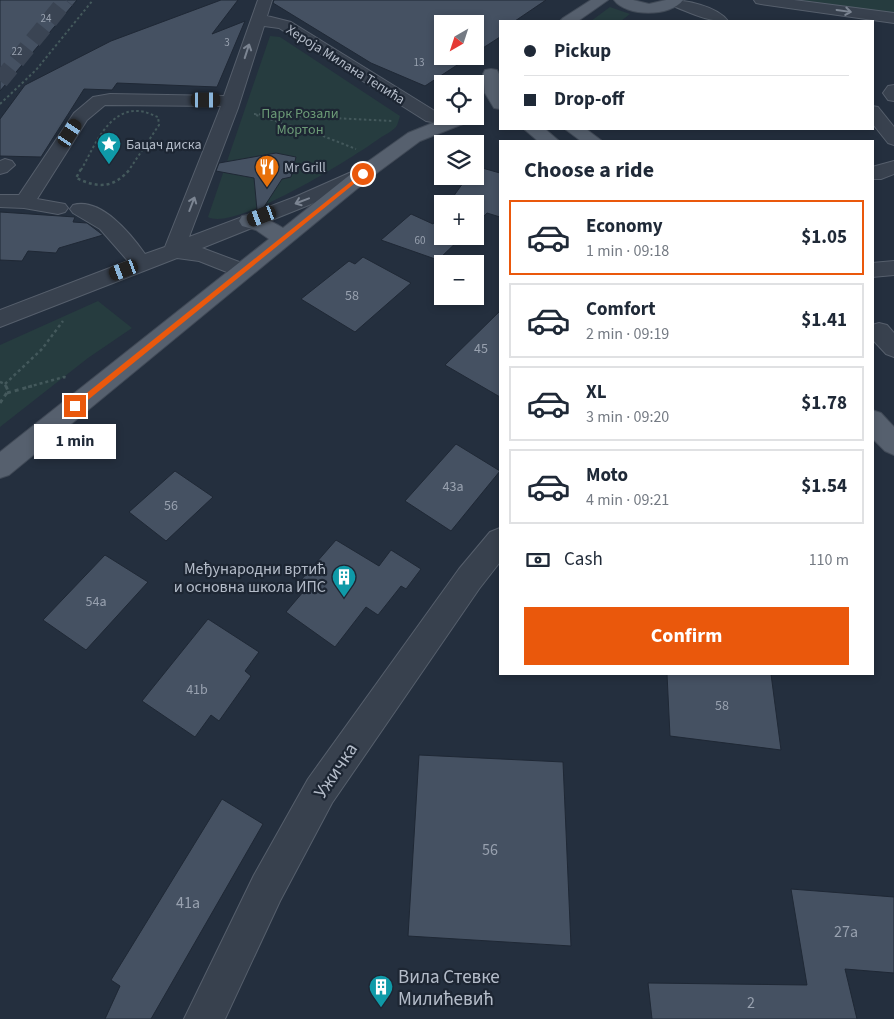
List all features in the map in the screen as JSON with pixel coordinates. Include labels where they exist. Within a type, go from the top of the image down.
[{"type":"main road","points":[[570,20],[601,0]]},
{"type":"main road","points":[[621,0],[637,6],[652,8]]},
{"type":"main road","points":[[636,20],[652,8],[676,1]]},
{"type":"main road","points":[[414,137],[485,111],[494,93],[496,71]]},
{"type":"main road","points":[[484,79],[496,71]]},
{"type":"main road","points":[[0,468],[363,174],[414,137],[434,116]]},
{"type":"main road","points":[[534,130],[549,140]]},
{"type":"main road","points":[[576,130],[591,140]]},
{"type":"main road","points":[[591,130],[599,140]]},
{"type":"main road","points":[[249,221],[263,225],[283,238]]},
{"type":"main road","points":[[874,422],[894,444]]},
{"type":"street","points":[[174,250],[231,101],[265,0]]},
{"type":"street","points":[[761,0],[894,18]]},
{"type":"street","points":[[676,1],[700,10],[718,20]]},
{"type":"street","name":"Хероја Милана Тепића","points":[[257,21],[273,21],[284,25],[434,111]]},
{"type":"street","points":[[894,90],[892,92],[894,96]]},
{"type":"street","points":[[28,202],[29,195],[80,117],[99,102],[110,99],[231,101]]},
{"type":"street","points":[[874,114],[894,139]]},
{"type":"street","points":[[874,174],[881,173],[894,167]]},
{"type":"street","points":[[0,319],[318,195],[363,174]]},
{"type":"street","points":[[0,201],[28,202],[58,208]]},
{"type":"street","points":[[80,209],[107,222],[140,264]]},
{"type":"street","points":[[174,250],[203,255],[242,271]]},
{"type":"street","points":[[874,270],[894,268]]},
{"type":"street","name":"Ужичка","points":[[204,1019],[267,888],[320,791],[469,579],[499,542]]},
{"type":"path","points":[[0,104],[36,70],[93,0]]},
{"type":"path","points":[[139,111],[158,117],[159,124],[128,173],[120,181],[109,186],[88,186],[76,178],[111,120],[120,114],[139,111]]},
{"type":"path","points":[[358,150],[318,134],[250,114],[399,122]]},
{"type":"path","points":[[5,384],[51,339],[68,314],[77,288]]},
{"type":"path","points":[[0,403],[7,393],[64,377],[72,380]]},
{"type":"path","points":[[0,382],[5,384]]},
{"type":"path","points":[[5,384],[7,393]]},
{"type":"green space","points":[[800,0],[894,0],[894,13]]},
{"type":"green space","points":[[610,7],[630,14],[622,20],[592,20]]},
{"type":"green space","name":"Парк Розали Мортон","points":[[270,36],[280,37],[400,116],[398,123],[396,127],[346,160],[267,204],[243,214],[222,219],[208,217]]},
{"type":"green space","points":[[98,301],[132,328],[88,358],[0,427],[0,345]]},
{"type":"building","points":[[0,0],[77,0],[0,91]]},
{"type":"building","points":[[221,0],[238,0],[212,34],[245,21],[217,87],[117,83],[112,90],[84,89],[41,157],[0,156],[0,119],[25,85],[111,41]]},
{"type":"building","points":[[274,0],[546,0],[516,20],[499,20],[499,38],[484,47],[484,15],[434,15],[434,65],[457,65],[442,75],[434,75],[434,80],[425,86],[371,63],[273,3]]},
{"type":"building","points":[[276,153],[296,157],[291,177],[282,179],[264,207],[257,210],[254,178],[216,171],[219,163]]},
{"type":"building","points":[[484,169],[499,173],[499,217],[487,213],[484,216],[484,195],[454,195],[462,185],[484,185]]},
{"type":"building","points":[[0,212],[75,217],[73,222],[87,223],[103,235],[59,248],[56,253],[28,251],[22,261],[0,260]]},
{"type":"building","points":[[411,214],[433,224],[434,223],[434,245],[454,245],[443,255],[434,255],[434,259],[381,240]]},
{"type":"building","points":[[363,257],[411,283],[355,332],[301,299],[349,261],[355,264]]},
{"type":"building","points":[[499,312],[499,396],[445,365]]},
{"type":"building","points":[[456,444],[499,470],[451,531],[405,501]]},
{"type":"building","points":[[175,471],[213,497],[166,541],[129,512]]},
{"type":"building","name":"Међународни вртић и основна школа ИПС","points":[[336,540],[379,566],[391,550],[421,569],[406,589],[401,586],[378,615],[366,607],[335,647],[286,612],[309,585],[301,580]]},
{"type":"building","points":[[105,555],[148,582],[86,650],[43,620]]},
{"type":"building","points":[[208,619],[259,652],[245,671],[251,676],[219,721],[211,715],[195,737],[142,701]]},
{"type":"building","points":[[667,675],[771,675],[781,750],[670,736]]},
{"type":"building","points":[[419,755],[563,762],[571,946],[408,936]]},
{"type":"building","points":[[222,799],[263,824],[151,1019],[105,1019],[120,986],[111,980]]},
{"type":"building","points":[[791,889],[894,897],[894,973],[845,969],[857,1019],[652,1019],[648,983],[807,985]]},
{"type":"tunnel","points":[[0,81],[66,0]]},
{"type":"place","name":"Бацач диска","points":[[109,165]]},
{"type":"place","name":"Mr Grill","points":[[267,188]]},
{"type":"place","name":"Међународни вртић и основна школа ИПС","points":[[344,598]]},
{"type":"place","name":"Вила Стевке Милићевић","points":[[381,1008]]},
{"type":"route","points":[[75,406],[363,174]]}]
